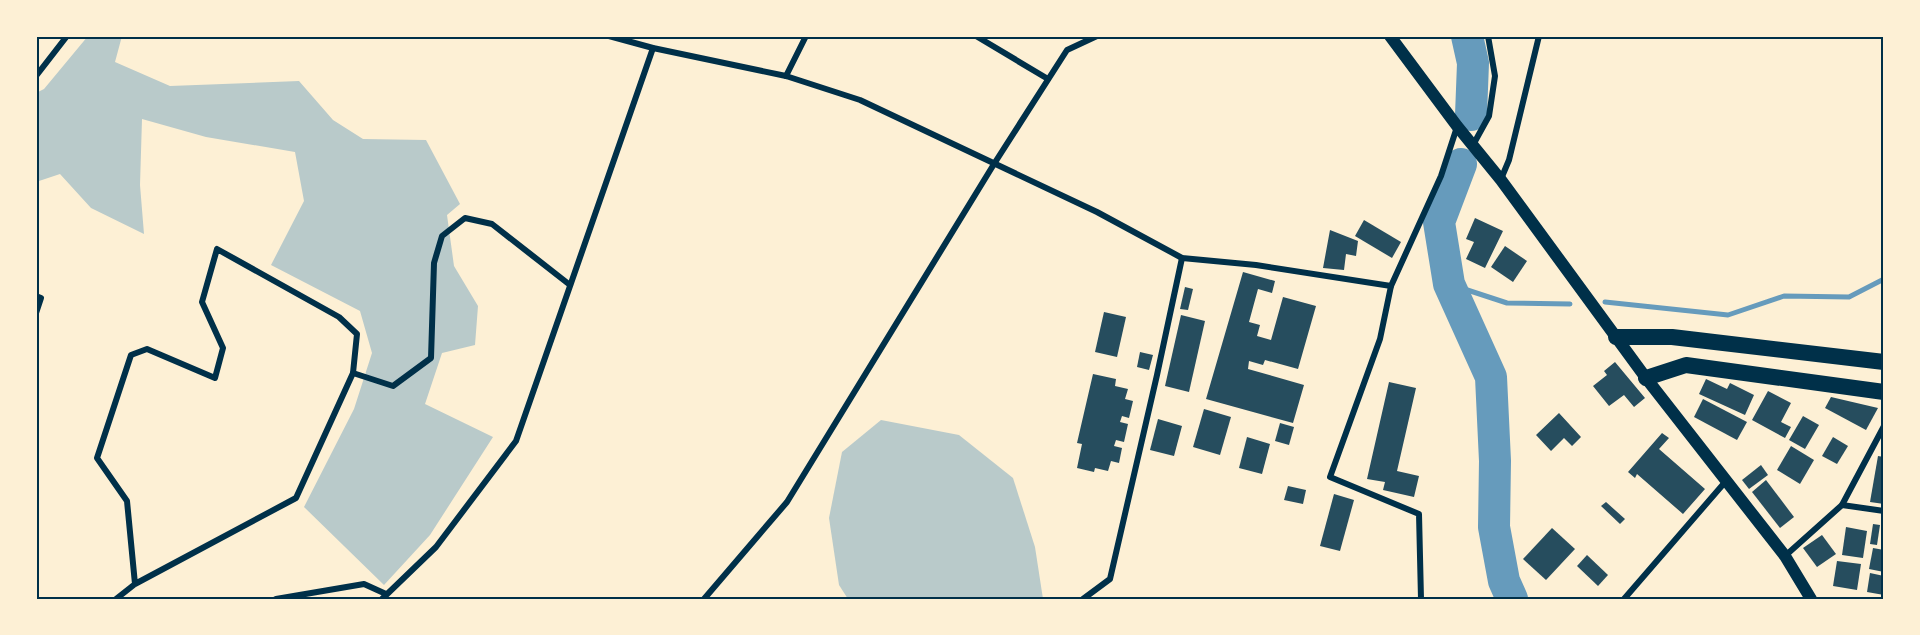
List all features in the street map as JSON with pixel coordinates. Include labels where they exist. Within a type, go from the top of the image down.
[{"type":"highway","points":[[1616,337],[1672,337],[1884,362]]},
{"type":"highway","points":[[1646,378],[1686,365],[1884,392]]},
{"type":"main road","points":[[1390,36],[1457,126],[1501,180],[1646,378],[1785,556],[1811,599]]},
{"type":"street","points":[[36,76],[67,36]]},
{"type":"street","points":[[609,36],[653,48],[786,76],[860,100],[1096,212],[1182,258],[1256,265],[1391,286]]},
{"type":"street","points":[[786,76],[806,36]]},
{"type":"street","points":[[976,36],[1048,79]]},
{"type":"street","points":[[704,599],[788,501],[994,164],[1067,50],[1097,36]]},
{"type":"street","points":[[1473,145],[1489,116],[1496,76],[1488,36]]},
{"type":"street","points":[[1501,180],[1509,160],[1539,36]]},
{"type":"street","points":[[276,599],[364,584],[384,596],[436,547],[516,441],[653,48]]},
{"type":"street","points":[[1421,599],[1419,514],[1330,477],[1380,339],[1391,286],[1442,176],[1457,126]]},
{"type":"street","points":[[353,373],[393,386],[431,358],[434,263],[442,236],[465,218],[492,224],[570,285]]},
{"type":"street","points":[[117,599],[135,584],[296,498],[353,373],[357,334],[339,317],[218,249],[202,302],[223,348],[215,378],[147,350],[131,355],[97,458],[127,501],[135,584]]},
{"type":"street","points":[[1083,599],[1110,579],[1182,258]]},
{"type":"street","points":[[36,296],[41,298],[36,313]]},
{"type":"street","points":[[1785,556],[1842,505],[1884,426]]},
{"type":"street","points":[[1624,599],[1726,480]]},
{"type":"street","points":[[1842,505],[1884,511]]},
{"type":"shaded area","points":[[88,36],[122,36],[115,62],[170,86],[299,81],[333,120],[363,139],[426,140],[460,204],[447,215],[454,266],[478,306],[475,345],[442,353],[425,404],[493,437],[430,535],[384,585],[304,507],[354,409],[372,353],[360,311],[271,265],[304,201],[295,152],[206,137],[142,119],[140,185],[144,234],[91,208],[60,174],[36,182],[36,93],[44,89]]},
{"type":"shaded area","points":[[881,420],[959,435],[1013,478],[1035,547],[1043,599],[848,599],[839,585],[829,518],[842,452]]},
{"type":"building","points":[[1475,218],[1503,231],[1485,268],[1466,259],[1474,242],[1466,239]]},
{"type":"building","points":[[1364,220],[1401,242],[1392,258],[1355,236]]},
{"type":"building","points":[[1330,230],[1358,241],[1356,256],[1346,254],[1344,270],[1323,268]]},
{"type":"building","points":[[1505,246],[1527,261],[1513,282],[1491,267]]},
{"type":"building","points":[[1243,272],[1275,281],[1272,293],[1258,289],[1249,322],[1260,325],[1257,336],[1271,340],[1283,297],[1316,306],[1298,369],[1265,360],[1263,365],[1249,361],[1248,369],[1304,385],[1293,423],[1206,399]]},
{"type":"building","points":[[1185,287],[1193,289],[1188,310],[1180,309]]},
{"type":"building","points":[[1104,312],[1126,317],[1117,357],[1095,352]]},
{"type":"building","points":[[1181,315],[1205,321],[1189,392],[1165,386]]},
{"type":"building","points":[[1140,352],[1153,355],[1149,370],[1137,367]]},
{"type":"building","points":[[1615,362],[1645,398],[1634,407],[1624,395],[1609,406],[1593,386],[1607,375],[1604,371]]},
{"type":"building","points":[[1093,374],[1116,379],[1115,386],[1128,389],[1125,399],[1133,401],[1129,418],[1122,416],[1120,422],[1128,424],[1124,442],[1116,440],[1114,446],[1122,448],[1119,463],[1111,461],[1108,471],[1095,468],[1094,472],[1077,468],[1082,444],[1077,443]]},
{"type":"building","points":[[1706,379],[1727,389],[1730,383],[1754,395],[1745,415],[1699,394]]},
{"type":"building","points":[[1389,382],[1416,388],[1397,471],[1419,476],[1414,497],[1383,490],[1385,482],[1367,479]]},
{"type":"building","points":[[1768,391],[1791,403],[1781,422],[1791,427],[1785,438],[1752,420]]},
{"type":"building","points":[[1831,397],[1878,408],[1866,430],[1825,408]]},
{"type":"building","points":[[1703,399],[1747,422],[1737,440],[1694,417]]},
{"type":"building","points":[[1204,409],[1231,417],[1220,455],[1193,447]]},
{"type":"building","points":[[1559,413],[1581,437],[1572,446],[1564,438],[1551,451],[1536,435]]},
{"type":"building","points":[[1803,416],[1819,425],[1805,449],[1789,440]]},
{"type":"building","points":[[1158,419],[1182,426],[1174,456],[1150,450]]},
{"type":"building","points":[[1280,423],[1294,427],[1289,445],[1275,441]]},
{"type":"building","points":[[1662,433],[1669,438],[1659,449],[1705,489],[1683,514],[1637,474],[1635,478],[1628,472]]},
{"type":"building","points":[[1247,437],[1270,444],[1262,474],[1239,468]]},
{"type":"building","points":[[1833,437],[1848,446],[1837,464],[1822,456]]},
{"type":"building","points":[[1791,446],[1814,460],[1800,484],[1777,470]]},
{"type":"building","points":[[1878,456],[1884,457],[1884,504],[1870,502]]},
{"type":"building","points":[[1761,465],[1768,475],[1749,489],[1742,480]]},
{"type":"building","points":[[1766,480],[1794,517],[1780,528],[1752,492]]},
{"type":"building","points":[[1288,486],[1306,490],[1303,504],[1284,500]]},
{"type":"building","points":[[1334,494],[1354,500],[1340,551],[1320,546]]},
{"type":"building","points":[[1606,502],[1625,519],[1620,524],[1601,506]]},
{"type":"building","points":[[1873,524],[1880,525],[1877,545],[1870,544]]},
{"type":"building","points":[[1846,527],[1867,531],[1863,558],[1842,555]]},
{"type":"building","points":[[1552,528],[1575,549],[1546,580],[1523,559]]},
{"type":"building","points":[[1822,535],[1836,554],[1817,567],[1803,548]]},
{"type":"building","points":[[1873,548],[1884,550],[1884,572],[1869,569]]},
{"type":"building","points":[[1587,555],[1608,575],[1598,586],[1577,566]]},
{"type":"building","points":[[1837,561],[1861,564],[1857,590],[1833,586]]},
{"type":"building","points":[[1870,573],[1884,576],[1884,595],[1867,592]]},
{"type":"waterway","points":[[1467,36],[1473,63],[1471,115]]},
{"type":"waterway","points":[[1461,164],[1439,222],[1449,284],[1491,377],[1495,461],[1494,527],[1504,581],[1512,599]]},
{"type":"waterway","points":[[1605,302],[1728,315],[1784,296],[1849,297],[1884,279]]},
{"type":"waterway","points":[[1449,284],[1507,303],[1570,304]]}]
